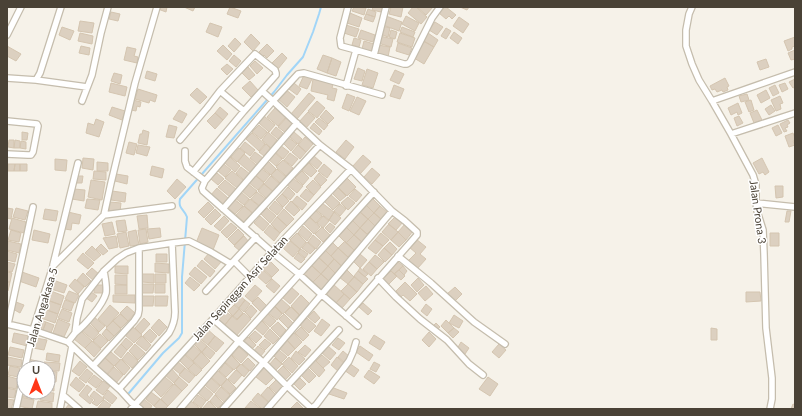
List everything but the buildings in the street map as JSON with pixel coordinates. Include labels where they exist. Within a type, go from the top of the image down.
[{"type":"street","points":[[7,35],[21,7]]},
{"type":"street","points":[[36,80],[40,73],[60,7]]},
{"type":"street","points":[[82,101],[92,75],[108,7]]},
{"type":"street","points":[[157,7],[135,83],[104,215],[172,206]]},
{"type":"street","points":[[348,7],[340,38],[341,46],[404,64],[410,62],[432,18],[440,7]]},
{"type":"street","points":[[374,55],[386,7]]},
{"type":"street","name":"Jalan Prona 3","points":[[692,7],[686,30],[686,46],[692,64],[699,80],[753,175],[756,185],[756,203],[763,238],[766,328],[772,378],[772,399],[770,409]]},
{"type":"street","points":[[346,86],[356,50]]},
{"type":"street","points":[[180,140],[220,91],[255,54],[274,70],[276,73],[274,78],[193,172]]},
{"type":"street","points":[[712,101],[795,72]]},
{"type":"street","points":[[358,326],[223,209],[203,191],[202,188],[205,181],[273,100],[298,74],[304,73],[382,95]]},
{"type":"street","points":[[7,78],[36,80],[87,87]]},
{"type":"street","points":[[220,91],[244,111]]},
{"type":"street","points":[[263,91],[320,145],[351,169],[392,211],[417,232],[417,235],[346,316]]},
{"type":"street","points":[[731,134],[795,113]]},
{"type":"street","points":[[7,121],[37,124],[38,126],[33,152],[31,155],[7,154]]},
{"type":"street","points":[[223,209],[297,123]]},
{"type":"street","points":[[244,227],[320,145]]},
{"type":"street","points":[[185,151],[185,164],[187,167],[205,181]]},
{"type":"street","points":[[53,266],[78,163]]},
{"type":"street","name":"Jalan Sepinggan Asri Selatan","points":[[132,405],[213,319],[272,252],[351,169]]},
{"type":"street","points":[[180,409],[238,342],[374,192]]},
{"type":"street","points":[[756,203],[795,207]]},
{"type":"street","points":[[33,207],[8,324],[33,330],[70,344],[120,389],[132,405],[140,409]]},
{"type":"street","points":[[223,409],[264,363],[392,211]]},
{"type":"street","name":"Jalan Angakasa 5","points":[[27,360],[33,330],[53,266],[104,215]]},
{"type":"street","points":[[206,292],[256,238]]},
{"type":"street","points":[[60,409],[70,344],[75,333],[82,299],[104,271],[121,256],[139,248],[172,242],[189,241],[233,263],[250,277]]},
{"type":"street","points":[[120,389],[169,334],[173,326],[175,312],[172,242]]},
{"type":"street","points":[[93,366],[138,315],[139,248]]},
{"type":"street","points":[[398,256],[431,283],[474,322],[505,344]]},
{"type":"street","points":[[75,333],[91,317],[105,295],[106,288],[104,271]]},
{"type":"street","points":[[378,278],[420,319],[447,340],[468,364],[483,374]]},
{"type":"street","points":[[213,319],[264,363],[312,408],[349,361],[356,342]]},
{"type":"street","points":[[267,409],[338,330]]},
{"type":"street","points":[[62,395],[79,409]]},
{"type":"waterway","points":[[129,393],[182,333],[182,277],[187,217],[181,207],[180,199],[303,57],[321,7]]}]
